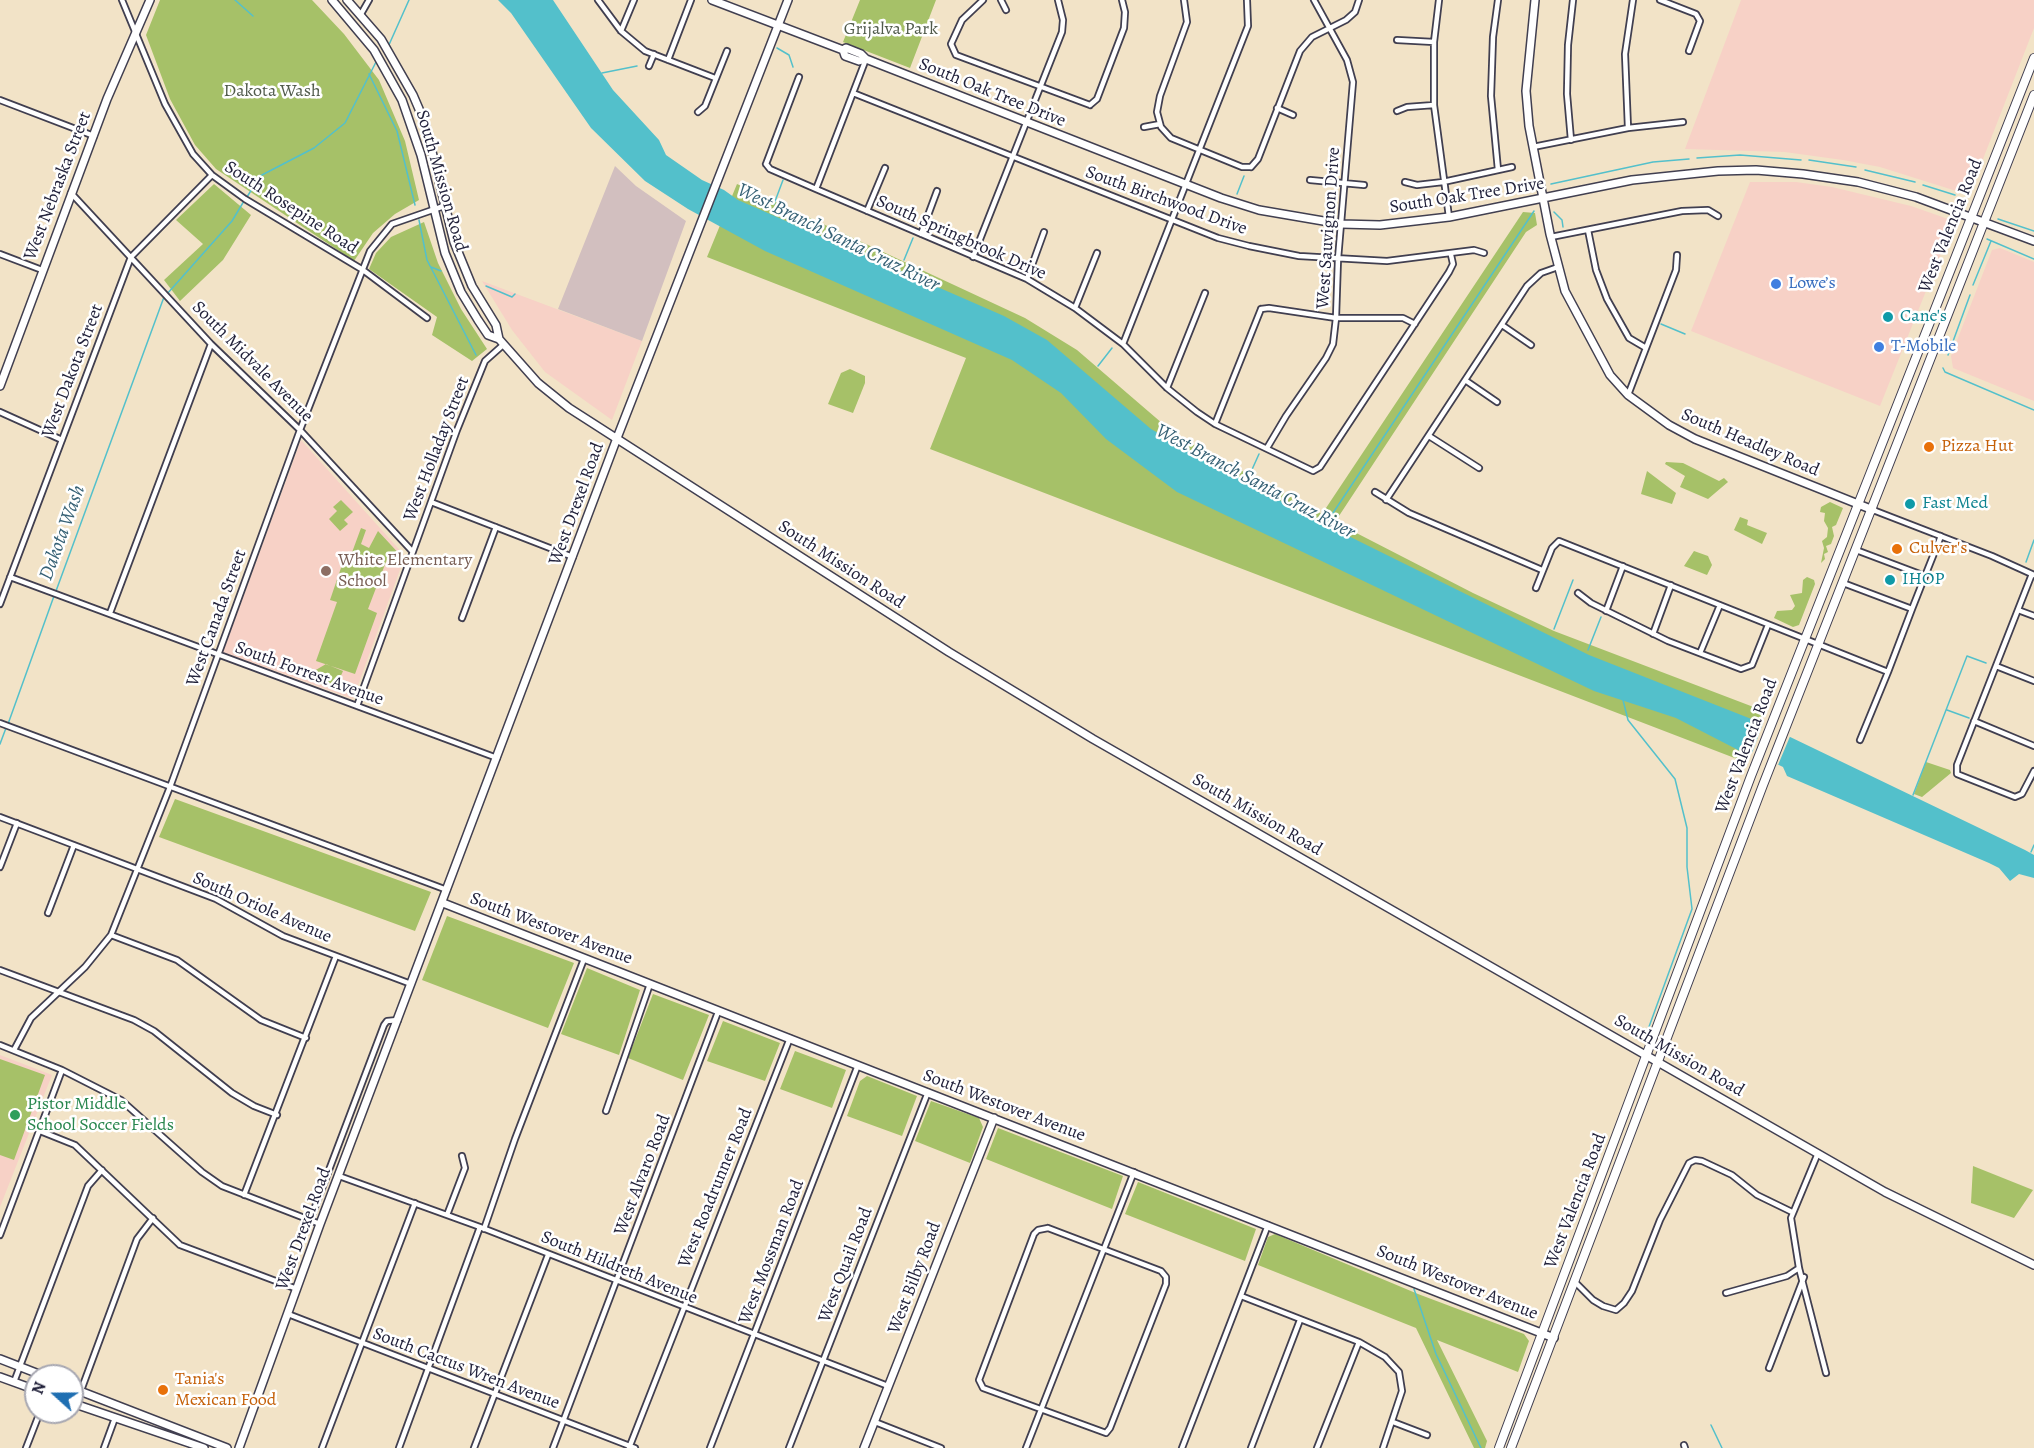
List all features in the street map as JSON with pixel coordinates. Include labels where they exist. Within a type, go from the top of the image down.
[{"type":"main road","name":"West Valencia Road","points":[[1499,1448],[1758,756],[2034,58]]},
{"type":"main road","points":[[2022,89],[2034,95]]},
{"type":"main road","name":"West Valencia Road","points":[[1511,1448],[1772,762],[1873,510],[2034,95]]},
{"type":"main road","points":[[1920,346],[1933,352]]},
{"type":"street","name":"South Rosepine Road","points":[[122,0],[165,104],[193,154],[212,175],[245,199],[363,270],[427,318]]},
{"type":"street","name":"West Nebraska Street","points":[[0,386],[71,193],[150,0]]},
{"type":"street","name":"South Mission Road","points":[[332,0],[374,50],[413,127],[444,253],[460,292],[488,335],[501,342],[545,389],[574,412],[1010,690],[1885,1192],[2034,1265]]},
{"type":"street","name":"South Mission Road","points":[[347,0],[381,39],[413,95],[424,123],[444,207],[462,262],[472,286],[496,326],[501,342]]},
{"type":"street","points":[[361,14],[369,0]]},
{"type":"street","points":[[598,0],[621,32],[645,51],[715,78]]},
{"type":"street","points":[[621,32],[634,0]]},
{"type":"street","points":[[668,60],[691,0]]},
{"type":"street","name":"South Oak Tree Drive","points":[[712,0],[843,50],[845,56],[859,61],[866,59],[1186,186],[1259,210],[1341,224],[1380,225],[1449,217],[1544,200],[1632,180],[1718,171],[1756,170],[1858,182],[1916,197],[2034,241]]},
{"type":"street","name":"West Drexel Road","points":[[239,1448],[617,438],[788,0]]},
{"type":"street","points":[[983,0],[962,20],[951,50],[959,56],[1091,107],[1124,28],[1125,12],[1122,0]]},
{"type":"street","points":[[1001,0],[1006,10]]},
{"type":"street","points":[[973,257],[1062,32],[1063,20],[1058,0]]},
{"type":"street","points":[[1184,0],[1187,22],[1160,96],[1157,112],[1160,124],[1171,138],[1252,169],[1300,51],[1312,37],[1350,16],[1359,0]]},
{"type":"street","points":[[1124,344],[1248,26],[1247,0]]},
{"type":"street","name":"West Sauvignon Drive","points":[[1267,448],[1326,358],[1333,344],[1336,318],[1338,259],[1353,82],[1347,60],[1314,0]]},
{"type":"street","points":[[1438,0],[1434,42],[1434,105],[1449,217]]},
{"type":"street","points":[[1498,0],[1492,38],[1491,96],[1498,170]]},
{"type":"street","name":"South Headley Road","points":[[1535,0],[1526,91],[1533,147],[1558,267],[1575,313],[1598,357],[1628,395],[1669,425],[1695,440],[1941,536],[2033,575]]},
{"type":"street","points":[[1571,140],[1567,84],[1573,0]]},
{"type":"street","points":[[1628,128],[1625,54],[1633,0]]},
{"type":"street","points":[[1660,0],[1696,14],[1700,21],[1689,51]]},
{"type":"street","points":[[1397,40],[1434,42]]},
{"type":"street","points":[[698,112],[705,106],[728,51]]},
{"type":"street","points":[[650,66],[654,54]]},
{"type":"street","points":[[816,189],[866,59]]},
{"type":"street","name":"South Springbrook Drive","points":[[799,77],[764,164],[770,169],[1027,279],[1076,308],[1124,344],[1167,388],[1215,424],[1315,471],[1415,324]]},
{"type":"street","name":"South Birchwood Drive","points":[[853,93],[1218,238],[1249,246],[1299,256],[1387,261],[1451,255],[1474,250],[1484,253]]},
{"type":"street","points":[[0,100],[94,136]]},
{"type":"street","points":[[1397,111],[1407,107],[1434,105]]},
{"type":"street","points":[[1277,108],[1293,115]]},
{"type":"street","points":[[1533,147],[1628,128],[1683,122]]},
{"type":"street","points":[[1144,128],[1160,124]]},
{"type":"street","points":[[1405,182],[1417,185],[1443,182],[1512,167]]},
{"type":"street","points":[[867,211],[885,168]]},
{"type":"street","name":"West Dakota Street","points":[[0,604],[131,257],[212,175]]},
{"type":"street","points":[[1310,180],[1364,185]]},
{"type":"street","points":[[921,234],[937,191]]},
{"type":"street","name":"South Midvale Avenue","points":[[71,193],[211,344],[300,430],[412,551]]},
{"type":"street","name":"West Canada Street","points":[[14,1050],[26,1024],[85,967],[111,935],[170,787],[300,430],[370,251],[392,224],[444,207]]},
{"type":"street","points":[[1551,237],[1682,211],[1708,210],[1718,216]]},
{"type":"street","points":[[1588,230],[1596,270],[1607,299],[1629,338],[1646,348]]},
{"type":"street","points":[[1027,279],[1044,232]]},
{"type":"street","points":[[1076,308],[1097,253]]},
{"type":"street","points":[[0,254],[42,270]]},
{"type":"street","points":[[1215,424],[1260,308],[1336,318],[1403,318],[1415,324],[1452,268],[1451,255]]},
{"type":"street","points":[[1628,395],[1676,270],[1677,255]]},
{"type":"street","points":[[1386,500],[1533,279],[1558,267]]},
{"type":"street","points":[[1167,388],[1205,293]]},
{"type":"street","points":[[1502,325],[1531,345]]},
{"type":"street","name":"West Holladay Street","points":[[357,706],[412,551],[485,361],[501,342]]},
{"type":"street","points":[[110,613],[211,344]]},
{"type":"street","points":[[1465,380],[1497,402]]},
{"type":"street","points":[[0,412],[62,440]]},
{"type":"street","points":[[1429,436],[1479,468]]},
{"type":"street","points":[[1375,492],[1386,500],[1452,533],[1542,570]]},
{"type":"street","points":[[431,502],[573,556]]},
{"type":"street","points":[[462,618],[496,527]]},
{"type":"street","points":[[1860,740],[1941,536]]},
{"type":"street","points":[[1536,588],[1555,543],[1562,542],[1888,672]]},
{"type":"street","points":[[1856,550],[1925,576]]},
{"type":"street","points":[[1606,611],[1623,566]]},
{"type":"street","points":[[2033,575],[1957,765],[1957,774],[2011,796],[2019,796],[2034,771]]},
{"type":"street","name":"South Forrest Avenue","points":[[10,577],[497,758]]},
{"type":"street","points":[[1843,583],[1912,609]]},
{"type":"street","points":[[1653,634],[1671,585]]},
{"type":"street","points":[[1578,593],[1606,611],[1653,634],[1741,669],[1748,670],[1752,665],[1768,625]]},
{"type":"street","points":[[1701,653],[1720,605]]},
{"type":"street","points":[[2018,610],[2034,616]]},
{"type":"street","points":[[1996,666],[2034,681]]},
{"type":"street","points":[[1974,721],[2034,746]]},
{"type":"street","name":"South Westover Avenue","points":[[0,723],[448,890]]},
{"type":"street","name":"South Oriole Avenue","points":[[0,817],[216,899],[283,936],[412,985]]},
{"type":"street","points":[[0,867],[17,823]]},
{"type":"street","points":[[48,914],[74,845]]},
{"type":"street","name":"South Westover Avenue","points":[[443,903],[1554,1338]]},
{"type":"street","points":[[111,935],[177,960],[261,1020],[306,1038]]},
{"type":"street","points":[[244,1195],[277,1115],[336,956]]},
{"type":"street","points":[[399,1448],[584,958]]},
{"type":"street","points":[[0,970],[134,1020],[154,1031],[231,1093],[277,1115]]},
{"type":"street","points":[[606,1110],[650,984]]},
{"type":"street","name":"West Alvaro Road","points":[[553,1448],[718,1012]]},
{"type":"street","name":"West Drexel Road","points":[[310,1220],[384,1025],[387,1021],[398,1020]]},
{"type":"street","name":"West Roadrunner Road","points":[[631,1447],[683,1308],[790,1038]]},
{"type":"street","points":[[0,1045],[62,1070],[122,1100],[202,1172],[222,1186],[321,1224]]},
{"type":"street","name":"West Mossman Road","points":[[710,1448],[858,1065]]},
{"type":"street","points":[[0,1235],[62,1070]]},
{"type":"street","name":"West Quail Road","points":[[789,1448],[927,1092]]},
{"type":"street","name":"West Bilby Road","points":[[864,1448],[994,1119]]},
{"type":"street","points":[[40,1131],[75,1145],[180,1245],[297,1289]]},
{"type":"street","points":[[1818,1154],[1792,1212],[1799,1268],[1804,1277],[1826,1373]]},
{"type":"street","points":[[447,1215],[465,1168],[462,1156]]},
{"type":"street","points":[[1575,1282],[1603,1306],[1616,1310],[1624,1302],[1632,1291],[1660,1220],[1689,1164],[1695,1160],[1732,1175],[1757,1195],[1792,1212]]},
{"type":"street","points":[[14,1382],[22,1367],[88,1186],[102,1170]]},
{"type":"street","points":[[1026,1448],[1134,1172]]},
{"type":"street","name":"South Hildreth Avenue","points":[[339,1176],[482,1228],[888,1386]]},
{"type":"street","points":[[322,1448],[415,1203]]},
{"type":"street","points":[[84,1384],[137,1239],[153,1218]]},
{"type":"street","points":[[1037,1222],[1040,1229]]},
{"type":"street","points":[[1182,1448],[1268,1225]]},
{"type":"street","points":[[1106,1433],[1110,1428],[1166,1284],[1166,1276],[1163,1272],[1048,1228],[1040,1229],[1035,1232],[1029,1245],[979,1375],[980,1383],[983,1388],[1106,1433],[1109,1439]]},
{"type":"street","points":[[474,1448],[548,1255]]},
{"type":"street","points":[[1726,1293],[1787,1276],[1799,1268]]},
{"type":"street","points":[[1166,1276],[1172,1274]]},
{"type":"street","points":[[1769,1368],[1804,1277]]},
{"type":"street","points":[[1241,1296],[1359,1342],[1385,1357],[1399,1372],[1402,1391],[1383,1448]]},
{"type":"street","name":"South Cactus Wren Avenue","points":[[288,1314],[631,1447]]},
{"type":"street","points":[[1251,1448],[1300,1320]]},
{"type":"street","points":[[1317,1448],[1359,1342]]},
{"type":"street","points":[[0,1359],[22,1367]]},
{"type":"street","points":[[0,1377],[24,1386]]},
{"type":"street","points":[[972,1386],[980,1383]]},
{"type":"street","points":[[84,1393],[227,1448]]},
{"type":"street","points":[[84,1407],[182,1444],[204,1448]]},
{"type":"street","points":[[104,1448],[115,1418]]},
{"type":"street","points":[[875,1422],[940,1448]]},
{"type":"street","points":[[1393,1422],[1427,1435]]},
{"type":"street","points":[[26,1448],[35,1424]]},
{"type":"shaded area","points":[[1741,0],[2034,0],[2034,28],[1969,195],[1880,167],[1843,160],[1785,152],[1685,149]]},
{"type":"shaded area","points":[[615,166],[636,186],[686,221],[642,341],[558,309]]},
{"type":"shaded area","points":[[1750,182],[1796,182],[1832,187],[1911,206],[1954,221],[1880,406],[1691,331]]},
{"type":"shaded area","points":[[2000,248],[2034,262],[2034,401],[1953,368],[1951,356],[1992,250]]},
{"type":"shaded area","points":[[482,281],[642,341],[612,420],[545,372],[512,330]]},
{"type":"shaded area","name":"White Elementary School","points":[[301,440],[405,556],[353,699],[223,652]]},
{"type":"shaded area","name":"Pistor Middle School Soccer Fields","points":[[0,1055],[52,1075],[0,1207]]},
{"type":"green space","name":"Dakota Wash","points":[[160,0],[312,0],[344,34],[379,80],[405,141],[419,200],[395,214],[373,233],[354,261],[216,169],[195,145],[170,99],[146,35]]},
{"type":"green space","name":"Grijalva Park","points":[[860,0],[936,0],[910,68],[843,42]]},
{"type":"green space","points":[[214,184],[251,215],[223,260],[180,301],[164,280],[203,244],[176,220]]},
{"type":"green space","points":[[737,184],[1025,318],[1077,350],[1177,436],[1322,514],[1523,212],[1535,213],[1537,225],[1526,232],[1335,522],[1473,593],[1554,631],[1764,711],[1745,762],[930,449],[966,358],[707,257]]},
{"type":"green space","points":[[424,222],[438,263],[461,309],[487,349],[472,361],[432,335],[437,317],[369,269],[376,253],[391,237]]},
{"type":"green space","points":[[850,369],[865,376],[865,383],[853,413],[828,404],[841,373]]},
{"type":"green space","points":[[1666,462],[1683,463],[1719,481],[1724,478],[1728,482],[1708,499],[1680,487],[1685,476],[1665,464]]},
{"type":"green space","points":[[1647,471],[1676,493],[1672,504],[1641,494]]},
{"type":"green space","points":[[341,500],[353,512],[344,520],[348,524],[340,531],[329,519],[337,511],[333,507]]},
{"type":"green space","points":[[1830,502],[1843,508],[1836,525],[1832,527],[1834,536],[1831,544],[1826,546],[1828,552],[1824,554],[1825,559],[1821,563],[1824,548],[1822,541],[1827,537],[1828,528],[1824,521],[1825,513],[1820,512],[1821,507]]},
{"type":"green space","points":[[1740,517],[1748,520],[1747,525],[1767,533],[1762,544],[1734,530]]},
{"type":"green space","points":[[361,528],[366,530],[361,544],[369,548],[378,531],[403,558],[389,554],[368,609],[377,613],[355,674],[316,661],[337,602],[330,600],[342,565],[347,566]]},
{"type":"green space","points":[[1694,551],[1708,556],[1712,565],[1707,575],[1684,566]]},
{"type":"green space","points":[[1807,577],[1814,580],[1815,584],[1799,625],[1793,627],[1774,618],[1777,611],[1792,610],[1795,606],[1790,595],[1802,593],[1803,580]]},
{"type":"green space","points":[[326,664],[343,671],[335,689],[306,679],[309,674]]},
{"type":"green space","points":[[1926,762],[1950,770],[1951,773],[1922,797],[1914,794]]},
{"type":"green space","points":[[175,799],[431,892],[415,931],[159,837]]},
{"type":"green space","points":[[447,916],[574,963],[548,1028],[422,980]]},
{"type":"green space","points":[[587,968],[640,990],[619,1055],[561,1034]]},
{"type":"green space","points":[[653,994],[709,1015],[683,1080],[628,1058]]},
{"type":"green space","points":[[723,1021],[780,1043],[765,1081],[707,1061]]},
{"type":"green space","points":[[795,1051],[846,1070],[832,1108],[780,1089]]},
{"type":"green space","name":"Pistor Middle School Soccer Fields","points":[[0,1059],[45,1075],[14,1160],[0,1155]]},
{"type":"green space","points":[[867,1076],[917,1096],[902,1136],[847,1116],[860,1081]]},
{"type":"green space","points":[[931,1101],[979,1118],[983,1127],[970,1163],[915,1141]]},
{"type":"green space","points":[[998,1128],[1123,1176],[1112,1209],[986,1159]]},
{"type":"green space","points":[[1973,1166],[2033,1190],[2014,1218],[1971,1203]]},
{"type":"green space","points":[[1138,1182],[1256,1229],[1245,1261],[1125,1214]]},
{"type":"green space","points":[[1275,1234],[1418,1294],[1524,1334],[1529,1341],[1518,1372],[1437,1340],[1487,1441],[1485,1448],[1474,1448],[1416,1328],[1258,1265],[1268,1237]]},
{"type":"water","name":"West Branch Santa Cruz River","points":[[498,0],[553,0],[613,90],[659,140],[666,155],[702,180],[724,190],[738,200],[1004,316],[1047,340],[1151,429],[1310,517],[1589,655],[1759,722],[2025,850],[2034,855],[2034,878],[2019,874],[2010,881],[1999,868],[1989,863],[1787,776],[1783,767],[1752,752],[1742,752],[1676,718],[1594,691],[1177,492],[1106,439],[1061,393],[1012,360],[765,251],[688,209],[645,181],[591,128],[511,13]]},
{"type":"pier","points":[[1763,723],[1791,734],[1778,765],[1752,753]]},
{"type":"waterway","points":[[235,0],[253,16]]},
{"type":"waterway","name":"Dakota Wash","points":[[388,47],[409,0]]},
{"type":"waterway","points":[[777,48],[789,55],[793,67]]},
{"type":"waterway","name":"Dakota Wash","points":[[247,197],[260,176],[314,148],[345,123],[377,60]]},
{"type":"waterway","points":[[602,73],[637,66]]},
{"type":"waterway","points":[[369,74],[397,131],[415,205]]},
{"type":"waterway","points":[[1697,158],[1740,155],[1801,160]]},
{"type":"waterway","points":[[1551,184],[1653,162],[1689,159]]},
{"type":"waterway","points":[[1809,160],[1856,167]]},
{"type":"waterway","points":[[1865,170],[1915,182]]},
{"type":"waterway","points":[[1237,194],[1244,176]]},
{"type":"waterway","points":[[774,204],[783,180]]},
{"type":"waterway","points":[[1923,185],[1955,195]]},
{"type":"waterway","name":"Dakota Wash","points":[[167,294],[232,221],[244,201]]},
{"type":"waterway","points":[[1325,525],[1534,211]]},
{"type":"waterway","points":[[1554,212],[1562,220],[1563,227]]},
{"type":"waterway","points":[[1998,219],[2034,231]]},
{"type":"waterway","points":[[419,220],[427,260],[476,355]]},
{"type":"waterway","points":[[904,260],[913,238]]},
{"type":"waterway","points":[[1987,239],[2034,259]]},
{"type":"waterway","points":[[1973,285],[1991,241]]},
{"type":"waterway","points":[[431,267],[441,271]]},
{"type":"waterway","points":[[486,286],[512,297],[515,294]]},
{"type":"waterway","points":[[1948,355],[1970,295]]},
{"type":"waterway","name":"Dakota Wash","points":[[56,591],[164,297]]},
{"type":"waterway","points":[[1661,324],[1685,334]]},
{"type":"waterway","points":[[1098,366],[1112,348]]},
{"type":"waterway","points":[[1943,368],[1945,372],[2034,410]]},
{"type":"waterway","points":[[1250,474],[1259,454]]},
{"type":"waterway","points":[[2026,562],[2034,540]]},
{"type":"waterway","points":[[1554,629],[1573,580]]},
{"type":"waterway","name":"Dakota Wash","points":[[8,724],[54,596]]},
{"type":"waterway","points":[[1588,650],[1601,617]]},
{"type":"waterway","points":[[1913,795],[1967,656],[1986,663]]},
{"type":"waterway","points":[[1623,700],[1628,720],[1675,779],[1687,828],[1687,867],[1692,909],[1646,1035]]},
{"type":"waterway","points":[[1947,710],[1969,718]]},
{"type":"waterway","name":"Dakota Wash","points":[[0,744],[6,728]]},
{"type":"waterway","points":[[2031,852],[2034,845]]},
{"type":"waterway","points":[[1414,1289],[1436,1354],[1481,1448]]},
{"type":"waterway","points":[[1711,1425],[1722,1448]]},
{"type":"place","name":"Lowe’s","points":[[1776,284]]},
{"type":"place","name":"Cane's","points":[[1888,317]]},
{"type":"place","name":"T-Mobile","points":[[1879,347]]},
{"type":"place","name":"Pizza Hut","points":[[1929,447]]},
{"type":"place","name":"Fast Med","points":[[1910,504]]},
{"type":"place","name":"Culver's","points":[[1897,549]]},
{"type":"place","name":"White Elementary School","points":[[326,571]]},
{"type":"place","name":"IHOP","points":[[1890,580]]},
{"type":"place","name":"Pistor Middle School Soccer Fields","points":[[15,1115]]},
{"type":"place","name":"Tania's Mexican Food","points":[[163,1390]]}]
